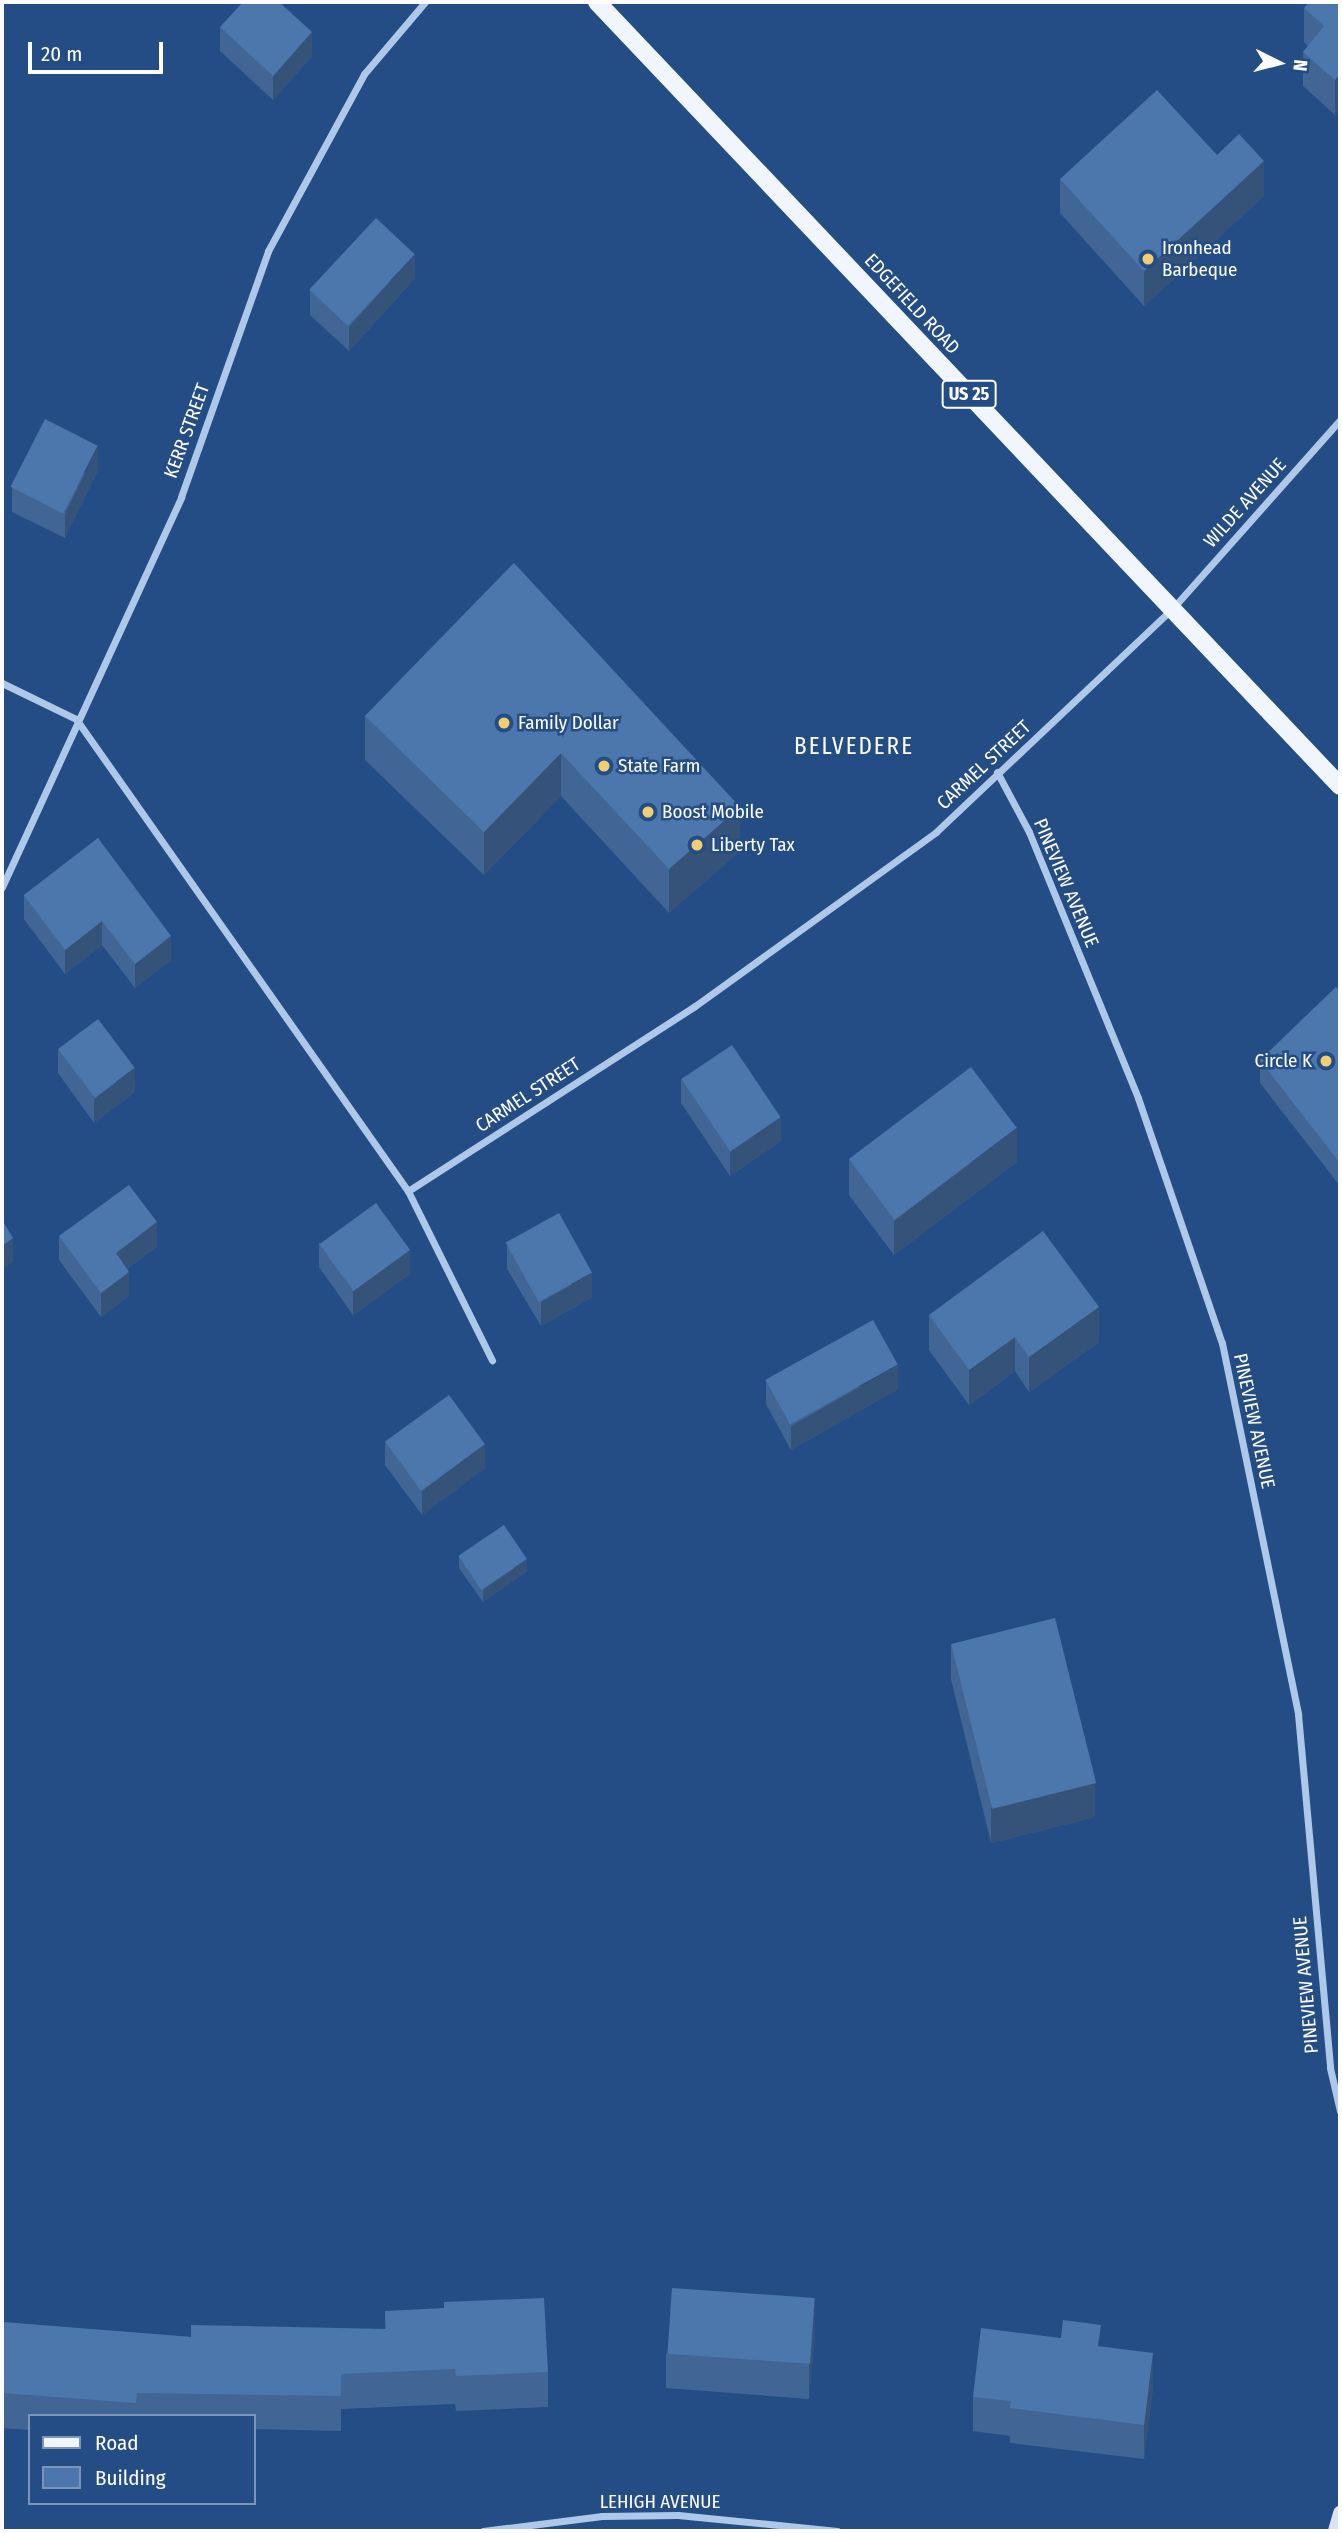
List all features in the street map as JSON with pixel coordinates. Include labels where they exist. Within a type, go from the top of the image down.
[{"type":"main road","name":"EDGEFIELD ROAD","points":[[597,2],[1340,786]]},
{"type":"main road","points":[[1335,2531],[1340,2513]]},
{"type":"street","name":"KERR STREET","points":[[2,887],[76,719],[181,497],[268,251],[363,74],[425,2]]},
{"type":"street","name":"WILDE AVENUE","points":[[1174,608],[1340,420]]},
{"type":"street","name":"CARMEL STREET","points":[[408,1191],[726,984],[936,832],[1174,608]]},
{"type":"street","points":[[2,683],[76,719],[408,1191],[492,1360]]},
{"type":"street","name":"PINEVIEW AVENUE","points":[[997,772],[1029,832],[1138,1098],[1222,1343],[1298,1714],[1330,2068],[1340,2111]]},
{"type":"street","name":"LEHIGH AVENUE","points":[[483,2531],[601,2516],[678,2515],[837,2531]]},
{"type":"building","points":[[243,2],[279,2],[312,32],[273,76],[220,27]]},
{"type":"building","points":[[1309,2],[1340,2],[1340,74],[1335,80],[1303,52],[1324,26],[1304,8]]},
{"type":"building","name":"Ironhead Barbeque","points":[[1157,90],[1217,155],[1239,134],[1264,161],[1144,271],[1060,179]]},
{"type":"building","points":[[376,218],[415,254],[348,326],[309,290]]},
{"type":"building","points":[[45,419],[98,446],[63,514],[10,487]]},
{"type":"building","points":[[514,563],[740,807],[669,869],[561,753],[484,832],[365,716]]},
{"type":"building","points":[[98,838],[171,936],[135,964],[102,921],[65,950],[24,895]]},
{"type":"building","points":[[1336,987],[1340,991],[1340,1163],[1260,1060]]},
{"type":"building","points":[[98,1019],[135,1068],[95,1098],[58,1049]]},
{"type":"building","points":[[732,1045],[781,1117],[730,1151],[681,1079]]},
{"type":"building","points":[[971,1067],[1017,1128],[895,1220],[849,1159]]},
{"type":"building","points":[[129,1185],[157,1222],[116,1253],[129,1272],[101,1293],[59,1236]]},
{"type":"building","points":[[376,1203],[410,1250],[353,1291],[319,1244]]},
{"type":"building","points":[[559,1213],[592,1272],[539,1302],[506,1243]]},
{"type":"building","points":[[2,1220],[13,1238],[2,1246]]},
{"type":"building","points":[[1043,1231],[1099,1307],[1029,1357],[1015,1337],[969,1370],[929,1315]]},
{"type":"building","points":[[873,1320],[898,1365],[790,1424],[765,1380]]},
{"type":"building","points":[[449,1395],[485,1444],[421,1491],[385,1441]]},
{"type":"building","points":[[504,1525],[527,1559],[481,1590],[458,1556]]},
{"type":"building","points":[[1055,1618],[1096,1783],[992,1809],[951,1644]]},
{"type":"building","points":[[672,2288],[815,2298],[810,2364],[667,2354]]},
{"type":"building","points":[[544,2298],[548,2372],[456,2376],[455,2369],[341,2374],[341,2396],[137,2393],[136,2403],[2,2393],[2,2322],[191,2337],[191,2325],[386,2329],[385,2311],[444,2308],[444,2302]]},
{"type":"building","points":[[1063,2320],[1101,2325],[1098,2346],[1153,2353],[1144,2425],[1010,2408],[1011,2401],[973,2397],[981,2328],[1061,2338]]},
{"type":"place","name":"Ironhead Barbeque","points":[[1148,259]]},
{"type":"place","name":"Family Dollar","points":[[504,723]]},
{"type":"place","name":"State Farm","points":[[604,766]]},
{"type":"place","name":"Boost Mobile","points":[[648,812]]},
{"type":"place","name":"Liberty Tax","points":[[697,845]]},
{"type":"place","name":"Circle K","points":[[1326,1061]]},
{"type":"district","name":"BELVEDERE","points":[[854,746]]}]
